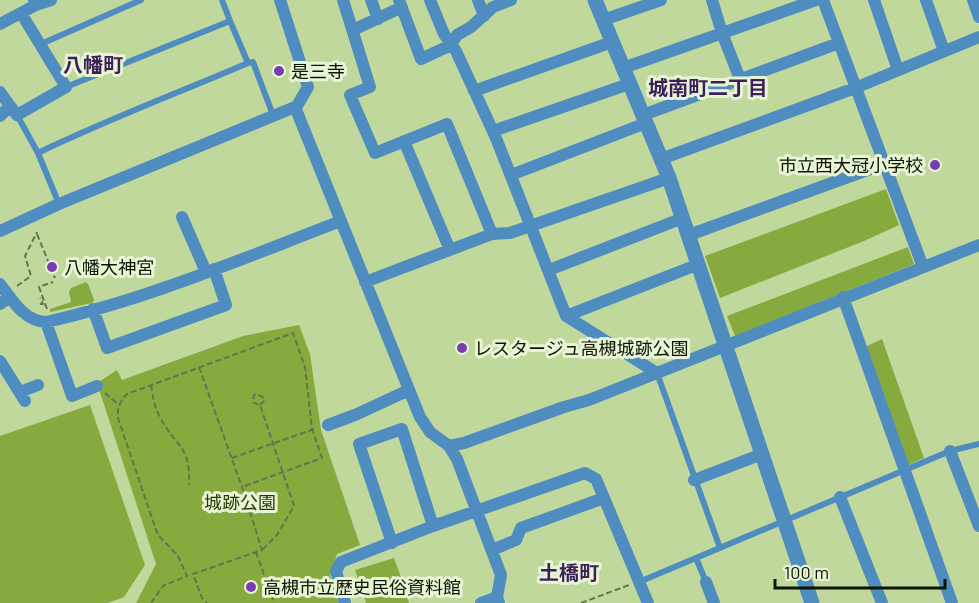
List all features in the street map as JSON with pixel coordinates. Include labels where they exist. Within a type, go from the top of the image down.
[{"type":"street","points":[[0,24],[35,3],[51,0]]},
{"type":"street","points":[[0,231],[59,204],[295,107],[308,87],[280,0]]},
{"type":"street","points":[[343,0],[370,87],[350,95],[375,153],[447,124],[492,234]]},
{"type":"street","points":[[371,0],[378,19]]},
{"type":"street","points":[[430,0],[456,51],[511,175],[566,316],[657,373]]},
{"type":"street","points":[[478,0],[484,16]]},
{"type":"street","points":[[353,30],[378,19],[400,4],[421,59],[451,45],[457,35],[471,27],[493,7],[511,0]]},
{"type":"street","points":[[595,0],[669,178],[812,603]]},
{"type":"street","points":[[603,20],[661,0]]},
{"type":"street","points":[[712,0],[740,80]]},
{"type":"street","points":[[623,68],[816,0]]},
{"type":"street","points":[[823,0],[923,267]]},
{"type":"street","points":[[874,0],[898,70]]},
{"type":"street","points":[[926,0],[944,51]]},
{"type":"street","points":[[974,0],[979,17]]},
{"type":"street","points":[[0,116],[66,87],[21,13]]},
{"type":"street","points":[[661,159],[855,88],[979,37]]},
{"type":"street","points":[[474,92],[612,42]]},
{"type":"street","points":[[511,175],[740,80],[839,43]]},
{"type":"street","points":[[492,131],[629,84]]},
{"type":"street","points":[[0,92],[14,110]]},
{"type":"street","points":[[295,107],[420,417],[430,432],[449,446],[457,459],[478,510],[501,575],[498,600],[481,603]]},
{"type":"street","points":[[404,141],[450,250]]},
{"type":"street","points":[[689,235],[884,164]]},
{"type":"street","points":[[365,282],[492,234],[510,233],[669,178]]},
{"type":"street","points":[[93,309],[107,348],[226,305],[182,217]]},
{"type":"street","points":[[549,270],[683,218]]},
{"type":"street","points":[[4,295],[26,315],[39,321],[49,321],[210,271],[341,221]]},
{"type":"street","points":[[449,446],[464,443],[589,400],[979,244]]},
{"type":"street","points":[[566,316],[699,264]]},
{"type":"street","points":[[843,297],[952,603]]},
{"type":"street","points":[[49,321],[72,396],[97,386]]},
{"type":"street","points":[[0,361],[22,397],[38,385]]},
{"type":"street","points":[[326,426],[355,416],[409,390]]},
{"type":"street","points":[[392,543],[359,444],[402,429],[433,526]]},
{"type":"street","points":[[950,451],[979,526]]},
{"type":"street","points":[[694,480],[762,454]]},
{"type":"street","points":[[345,603],[336,571],[341,562],[433,526],[585,473],[596,479],[648,603]]},
{"type":"street","points":[[840,497],[882,603]]},
{"type":"street","points":[[492,550],[516,540],[520,528],[604,498]]},
{"type":"street","points":[[706,582],[714,603]]},
{"type":"lane","points":[[41,44],[141,0]]},
{"type":"lane","points":[[222,0],[248,63]]},
{"type":"lane","points":[[66,87],[230,21]]},
{"type":"lane","points":[[38,153],[89,128],[168,98],[252,62],[273,115]]},
{"type":"lane","points":[[14,110],[38,153],[59,204]]},
{"type":"lane","points":[[657,373],[720,548]]},
{"type":"lane","points":[[639,582],[950,451],[979,444]]},
{"type":"lane","points":[[696,558],[706,582]]},
{"type":"path","points":[[31,217],[54,280],[39,287],[40,298],[49,321]]},
{"type":"path","points":[[4,295],[31,276],[25,256],[37,232]]},
{"type":"path","points":[[40,298],[43,304],[40,304]]},
{"type":"path","points":[[187,576],[178,556],[156,530],[118,418],[119,405],[127,394],[293,333],[305,367],[312,429],[322,458],[242,487]]},
{"type":"path","points":[[199,367],[262,549]]},
{"type":"path","points":[[151,385],[154,403],[160,418],[188,459],[189,486]]},
{"type":"path","points":[[97,386],[119,405]]},
{"type":"path","points":[[151,603],[163,586],[262,549],[277,535],[294,506],[260,405]]},
{"type":"path","points":[[232,458],[273,442],[326,426]]},
{"type":"path","points":[[256,552],[274,603]]},
{"type":"path","points":[[193,574],[202,598],[207,603]]},
{"type":"path","points":[[581,603],[639,582]]},
{"type":"green space","points":[[886,189],[899,225],[720,298],[705,256]]},
{"type":"green space","points":[[908,247],[914,264],[735,336],[727,316]]},
{"type":"green space","points":[[86,282],[94,300],[92,303],[50,312],[50,309],[71,302],[69,292],[71,288]]},
{"type":"green space","name":"城跡公園","points":[[299,325],[310,354],[321,430],[360,545],[337,554],[330,576],[339,603],[136,603],[156,564],[97,383],[117,370],[122,380],[243,336]]},
{"type":"green space","points":[[882,339],[924,458],[908,465],[865,347]]},
{"type":"green space","points":[[90,405],[145,565],[124,597],[108,603],[0,603],[0,436]]},
{"type":"green space","points":[[394,558],[402,580],[363,593],[355,570]]},
{"type":"green space","points":[[403,583],[409,603],[366,603],[364,596]]},
{"type":"place","name":"是三寺","points":[[279,71]]},
{"type":"place","name":"市立西大冠小学校","points":[[935,165]]},
{"type":"place","name":"八幡大神宮","points":[[52,267]]},
{"type":"place","name":"レスタージュ高槻城跡公園","points":[[462,348]]},
{"type":"place","name":"高槻市立歴史民俗資料館","points":[[251,587]]},
{"type":"district","name":"八幡町","points":[[93,64]]},
{"type":"district","name":"城南町二丁目","points":[[708,87]]},
{"type":"district","name":"土橋町","points":[[569,572]]}]
